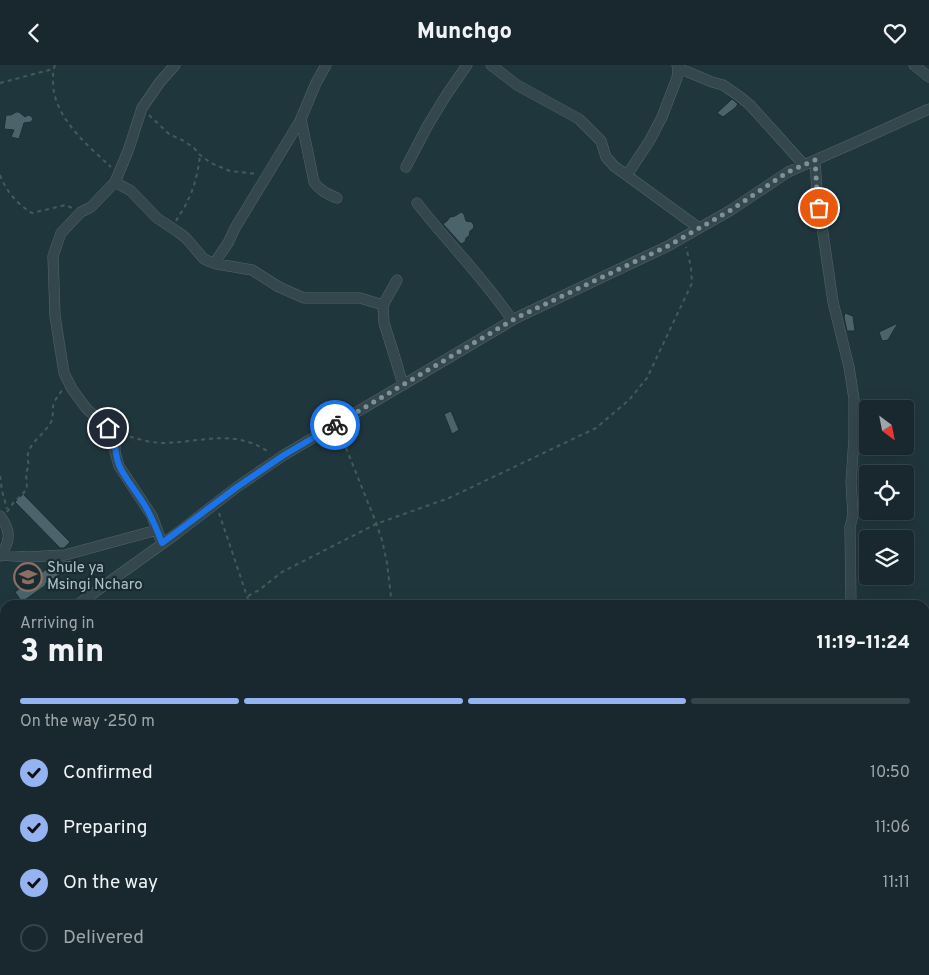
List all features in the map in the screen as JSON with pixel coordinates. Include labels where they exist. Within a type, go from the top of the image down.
[{"type":"street","points":[[162,543],[152,516],[119,467],[115,452],[115,442],[111,432],[86,408],[72,389],[64,373],[56,316],[53,257],[61,233],[81,212],[90,207],[116,178],[128,151],[142,108],[160,82],[175,65]]},
{"type":"street","points":[[215,262],[301,119],[316,83],[326,65]]},
{"type":"street","points":[[406,167],[428,125],[467,65]]},
{"type":"street","points":[[491,65],[517,85],[579,119],[601,141],[606,157],[614,165],[699,228]]},
{"type":"street","points":[[914,65],[929,77]]},
{"type":"street","points":[[627,175],[650,140],[662,117],[677,78],[677,67],[723,85],[739,96],[750,105],[804,165]]},
{"type":"street","points":[[84,600],[278,459],[512,320],[683,238],[731,210],[788,172],[929,109]]},
{"type":"street","points":[[301,119],[314,182],[324,192],[337,198]]},
{"type":"street","points":[[815,160],[817,192],[832,302],[849,367],[854,399],[851,482],[853,515],[850,527],[851,600]]},
{"type":"street","points":[[116,178],[157,218],[186,238],[202,258],[217,264],[252,270],[279,287],[304,298],[360,298],[383,305]]},
{"type":"street","points":[[417,203],[512,320]]},
{"type":"street","points":[[397,279],[383,305],[384,323],[402,385]]},
{"type":"street","points":[[0,556],[9,536],[4,516]]},
{"type":"street","points":[[0,556],[65,555],[157,530]]},
{"type":"path","points":[[55,65],[52,88],[58,106],[78,135],[116,178]]},
{"type":"path","points":[[0,83],[53,69]]},
{"type":"path","points":[[142,108],[169,134],[184,141],[211,163],[230,171],[267,175]]},
{"type":"path","points":[[172,228],[194,186],[200,155]]},
{"type":"path","points":[[0,175],[19,205],[32,213],[66,205],[81,212]]},
{"type":"path","points":[[248,595],[259,590],[282,572],[376,524],[449,497],[596,428],[629,400],[647,378],[692,283],[691,267],[683,238]]},
{"type":"path","points":[[4,516],[27,488],[28,452],[51,423],[54,404],[68,381]]},
{"type":"path","points":[[337,424],[382,540],[391,600]]},
{"type":"path","points":[[108,428],[121,434],[150,442],[165,443],[215,438],[238,439],[253,443],[278,459]]},
{"type":"path","points":[[0,476],[4,516]]},
{"type":"path","points":[[216,503],[249,600]]},
{"type":"building","points":[[732,99],[738,104],[735,108],[723,117],[717,113]]},
{"type":"building","points":[[16,112],[25,117],[31,116],[33,119],[31,122],[24,123],[19,139],[11,137],[14,130],[4,129],[6,115]]},
{"type":"building","points":[[461,212],[464,214],[466,221],[472,222],[474,226],[465,242],[461,244],[443,224],[450,217]]},
{"type":"building","points":[[845,313],[853,316],[855,331],[847,331]]},
{"type":"building","points":[[898,323],[888,340],[882,341],[879,332]]},
{"type":"building","points":[[451,411],[459,430],[452,434],[444,414]]},
{"type":"building","points":[[23,494],[70,542],[64,548],[60,548],[15,502]]},
{"type":"building","points":[[71,560],[74,565],[25,600],[21,600],[15,592],[56,562]]},
{"type":"way so far","points":[[335,425],[516,318],[668,246],[731,210],[788,172],[815,160],[819,208]]},
{"type":"place","name":"Shule ya Msingi Ncharo","points":[[28,577]]},
{"type":"route","points":[[108,428],[115,442],[115,452],[119,467],[152,516],[162,543],[237,487],[284,455],[335,425]]}]
